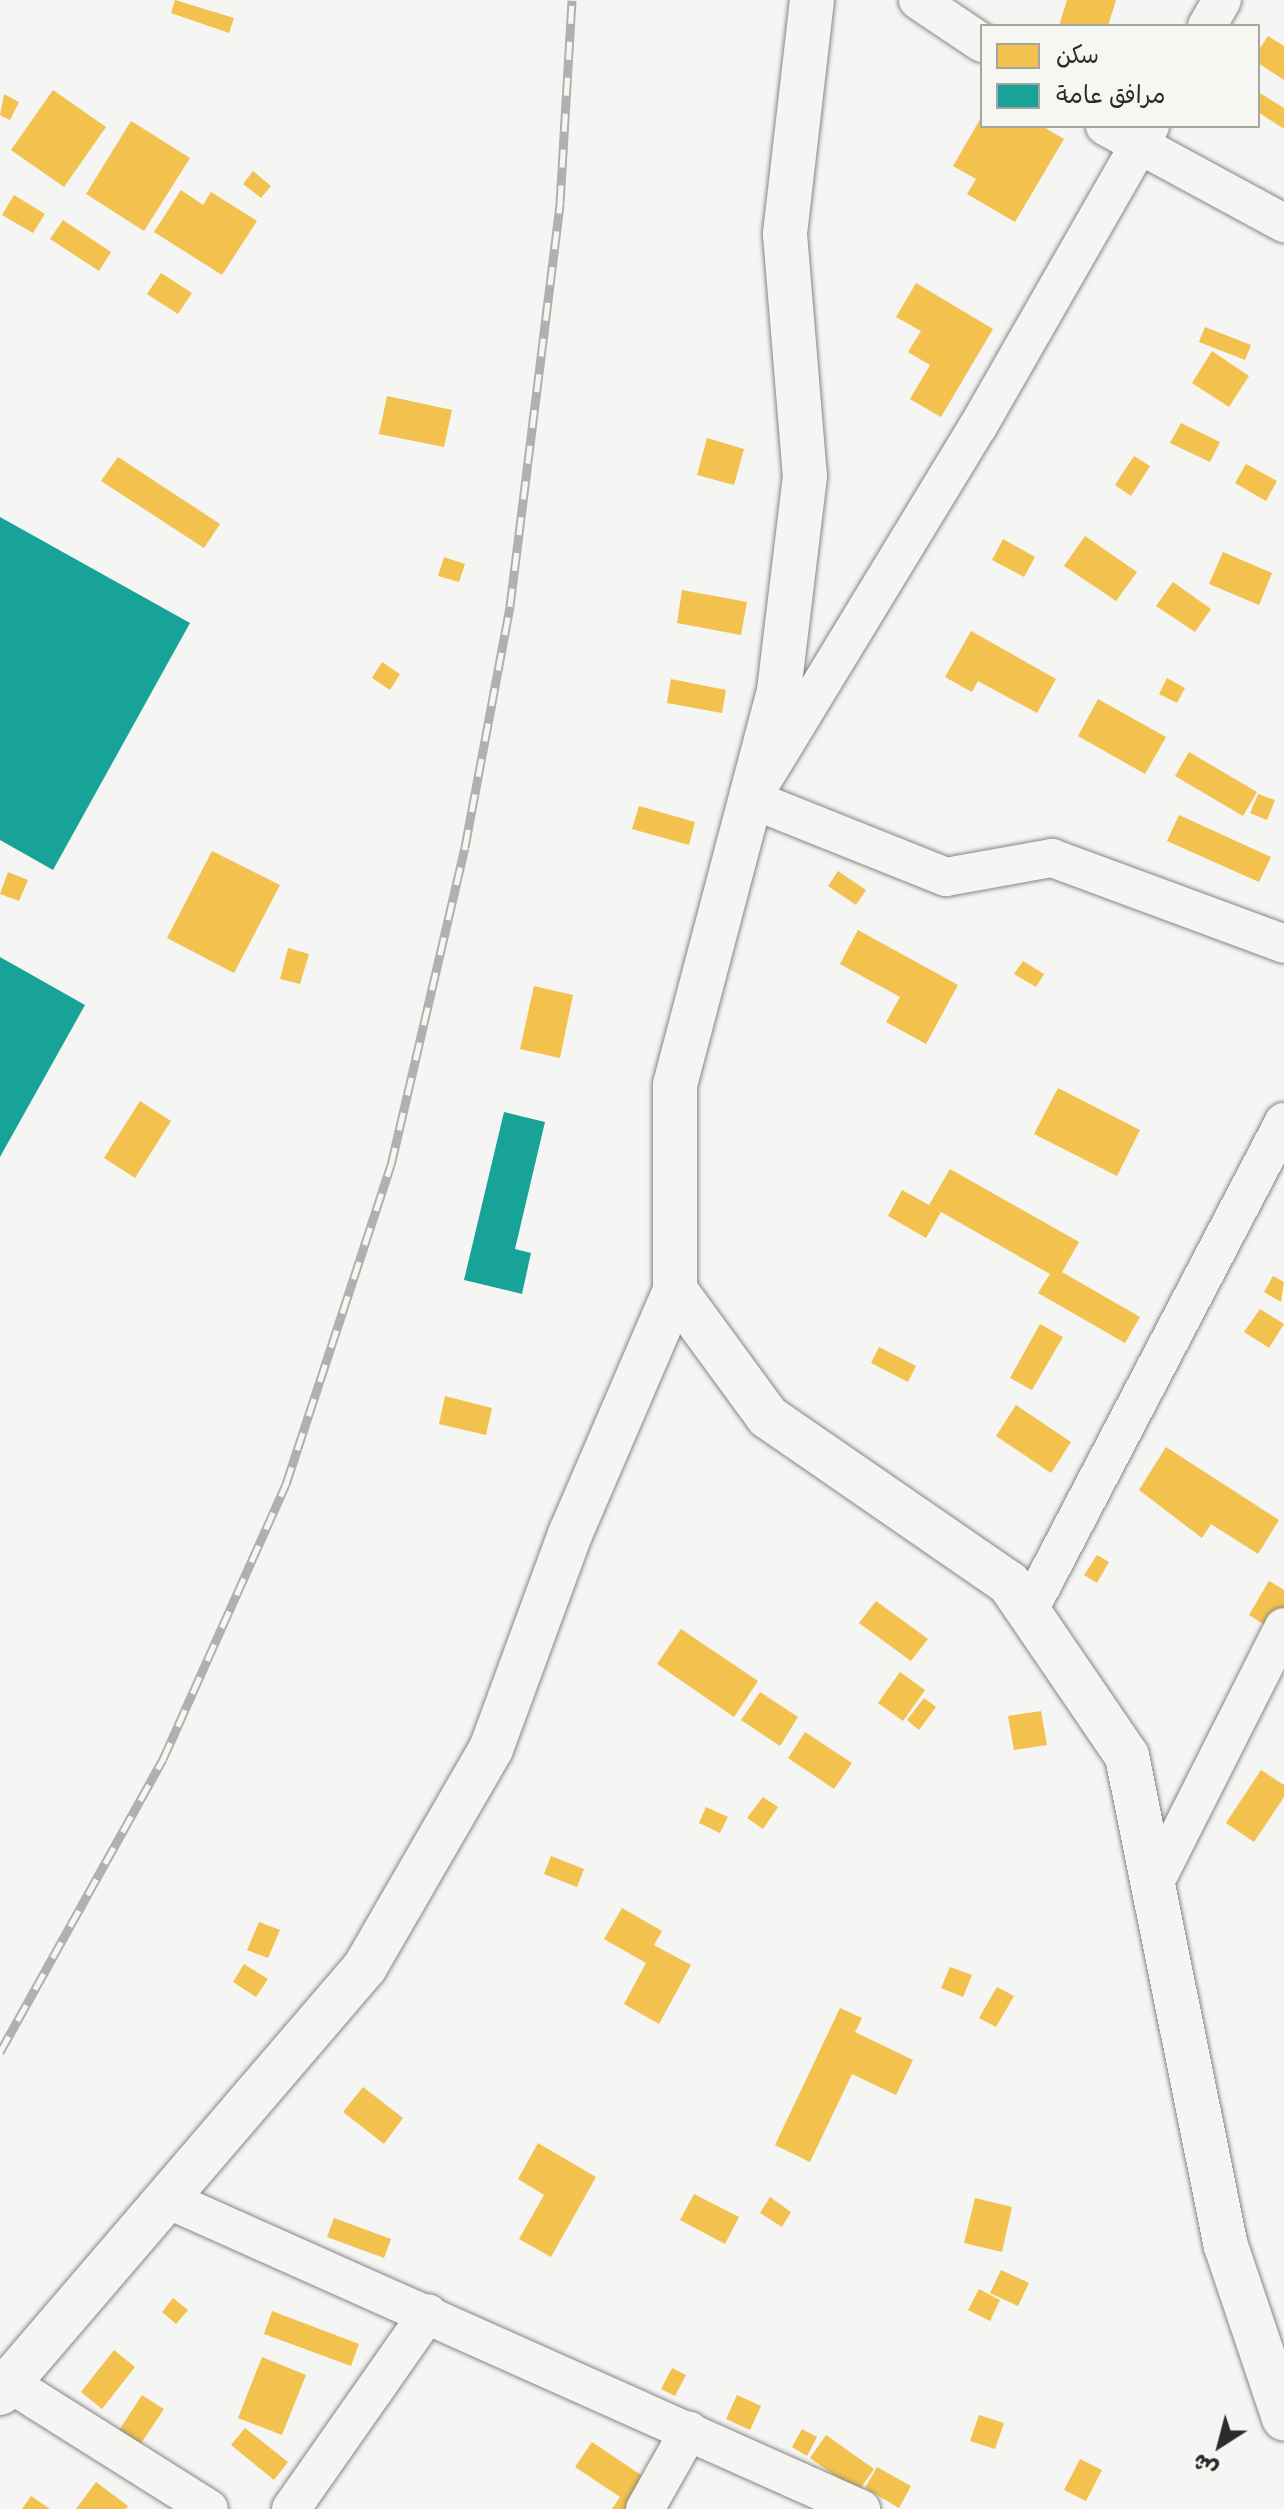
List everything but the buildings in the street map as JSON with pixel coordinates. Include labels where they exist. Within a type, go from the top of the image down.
[{"type":"street","points":[[209,2509],[4,2388],[169,2200],[365,1967],[491,1749],[571,1532],[675,1290],[675,1085],[779,691],[805,476],[785,234],[812,0]]},
{"type":"street","points":[[918,0],[980,42]]},
{"type":"street","points":[[1208,24],[1222,0]]},
{"type":"street","points":[[1112,128],[1144,137],[1284,223]]},
{"type":"street","points":[[751,799],[978,426],[1144,137]]},
{"type":"street","points":[[751,799],[946,877],[1052,858],[1284,944]]},
{"type":"street","points":[[1028,1612],[1284,1122]]},
{"type":"street","points":[[675,1290],[768,1417],[1009,1583],[1127,1756],[1226,2246],[1284,2418]]},
{"type":"street","points":[[1153,1886],[1284,1627]]},
{"type":"street","points":[[169,2200],[428,2313],[861,2509]]},
{"type":"street","points":[[291,2509],[428,2313]]},
{"type":"street","points":[[645,2509],[689,2431]]},
{"type":"railway","points":[[0,2052],[163,1759],[286,1484],[391,1165],[465,847],[510,606],[560,203],[572,0]]}]
